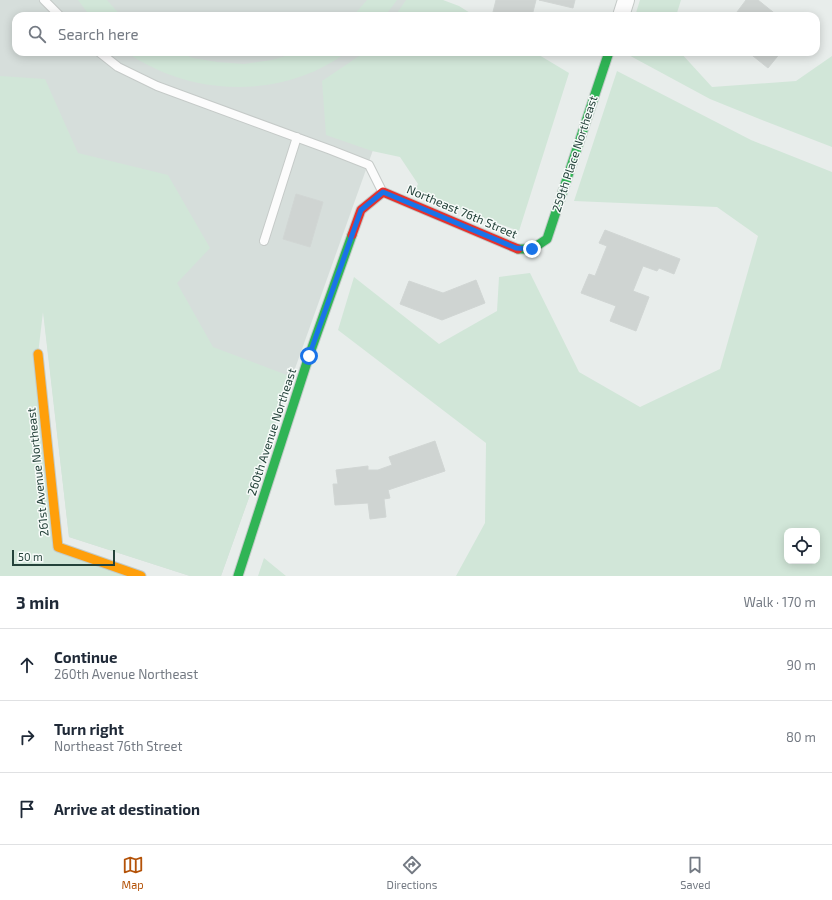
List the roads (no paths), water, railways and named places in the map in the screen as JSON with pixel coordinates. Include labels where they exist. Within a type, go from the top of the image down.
[{"type":"street","points":[[622,12],[626,0]]},
{"type":"street","name":"259th Place Northeast","points":[[532,249],[547,239],[608,56]]},
{"type":"street","name":"Northeast 76th Street","points":[[383,192],[516,248],[532,249]]},
{"type":"street","name":"260th Avenue Northeast","points":[[238,576],[309,356],[361,210],[383,192]]},
{"type":"street","name":"261st Avenue Northeast","points":[[38,354],[58,548],[141,576]]},
{"type":"lane","points":[[44,0],[56,12]]},
{"type":"lane","points":[[104,56],[118,67],[156,86],[369,165],[383,192]]},
{"type":"lane","points":[[264,241],[296,137]]}]
